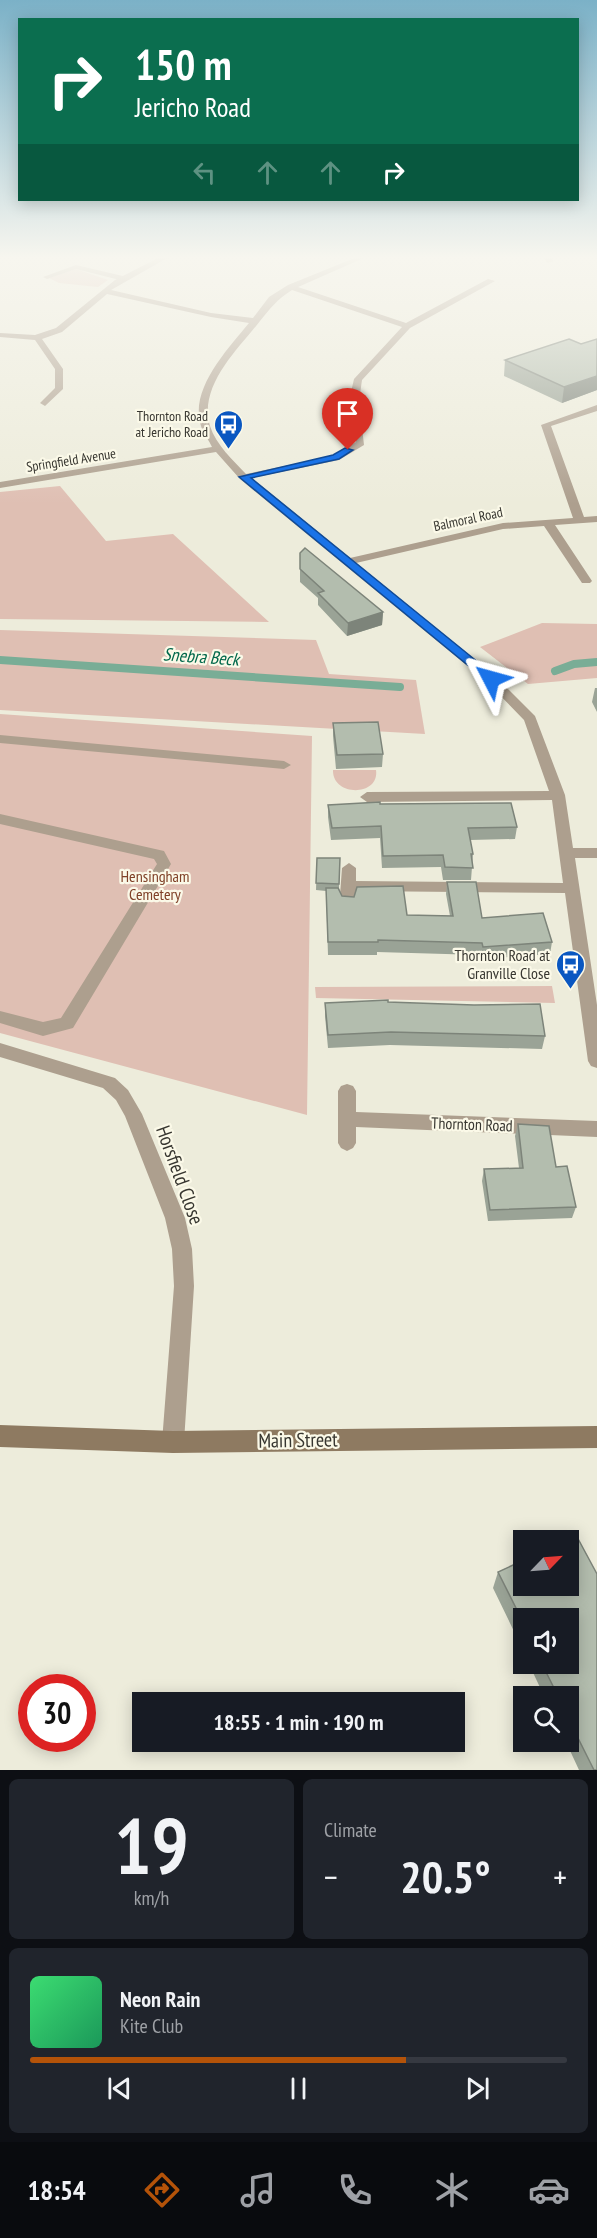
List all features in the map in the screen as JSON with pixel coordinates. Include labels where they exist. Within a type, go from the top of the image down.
[{"type":"main road","name":"Main Street","points":[[0,1436],[173,1442],[597,1437]]},
{"type":"street","points":[[38,340],[60,369],[59,389],[45,403]]},
{"type":"street","points":[[241,340],[218,368],[205,396],[205,425],[218,449],[244,477],[491,679],[530,718],[558,795],[570,888],[592,993],[597,1061]]},
{"type":"street","points":[[244,477],[336,458],[361,443],[354,401],[358,379],[395,340]]},
{"type":"street","points":[[579,519],[546,425],[597,408]]},
{"type":"street","name":"Springfield Avenue","points":[[0,485],[218,449]]},
{"type":"street","name":"Balmoral Road","points":[[348,562],[502,526],[597,519]]},
{"type":"street","points":[[547,522],[586,581]]},
{"type":"street","points":[[0,739],[284,765]]},
{"type":"street","points":[[389,781],[389,796]]},
{"type":"street","points":[[367,797],[558,795]]},
{"type":"street","points":[[0,819],[159,855],[164,864],[68,1023],[43,1029],[0,1017]]},
{"type":"street","points":[[565,853],[597,853]]},
{"type":"street","points":[[348,903],[349,868]]},
{"type":"street","points":[[348,886],[570,888]]},
{"type":"street","name":"Horsfield Close","points":[[0,1050],[110,1083],[122,1095],[133,1114],[175,1218],[182,1249],[184,1286],[173,1442]]},
{"type":"street","points":[[347,1091],[347,1143]]},
{"type":"street","name":"Thornton Road","points":[[347,1119],[597,1129]]},
{"type":"green space","points":[[60,486],[106,541],[173,534],[269,622],[0,619],[0,492]]},
{"type":"green space","points":[[542,623],[597,624],[597,678],[528,684],[480,647]]},
{"type":"green space","points":[[0,630],[316,640],[329,674],[416,680],[425,734],[0,710]]},
{"type":"green space","name":"Hensingham Cemetery","points":[[0,714],[312,736],[307,1115],[0,1033]]},
{"type":"green space","points":[[333,770],[376,770],[375,779],[371,785],[356,790],[340,785],[335,779]]},
{"type":"green space","points":[[552,986],[555,1003],[316,998],[315,987]]},
{"type":"building","points":[[567,340],[581,344],[597,340],[597,376],[564,387],[505,360]]},
{"type":"building","points":[[305,548],[383,612],[348,623],[318,593],[324,591],[300,569],[300,553]]},
{"type":"building","points":[[378,722],[383,754],[337,755],[333,723]]},
{"type":"building","points":[[380,802],[380,804],[511,803],[517,827],[468,828],[473,868],[445,867],[443,855],[383,856],[381,826],[332,828],[328,805]]},
{"type":"building","points":[[317,858],[340,858],[339,884],[316,883]]},
{"type":"building","points":[[447,882],[476,882],[482,918],[543,913],[552,942],[483,947],[482,943],[378,940],[378,942],[328,942],[326,888],[338,888],[342,896],[354,897],[357,887],[403,886],[407,915],[453,916]]},
{"type":"building","points":[[388,1000],[388,1002],[474,1005],[540,1004],[545,1036],[391,1032],[328,1035],[325,1003]]},
{"type":"building","points":[[518,1124],[549,1126],[556,1167],[567,1166],[576,1207],[490,1210],[484,1169],[523,1168]]},
{"type":"building","points":[[579,1541],[597,1574],[597,1770],[594,1770],[579,1740],[579,1686],[553,1686],[547,1674],[579,1674],[579,1608],[516,1608],[498,1572],[513,1565],[513,1596],[579,1596]]},
{"type":"waterway","name":"Snebra Beck","points":[[0,660],[400,687]]},
{"type":"waterway","name":"Snebra Beck","points":[[555,671],[574,664],[597,662]]},
{"type":"place","name":"Thornton Road at Jericho Road","points":[[229,450]]},
{"type":"place","name":"Thornton Road at Granville Close","points":[[571,990]]},
{"type":"route","points":[[348,450],[336,458],[244,477],[491,679]]}]
